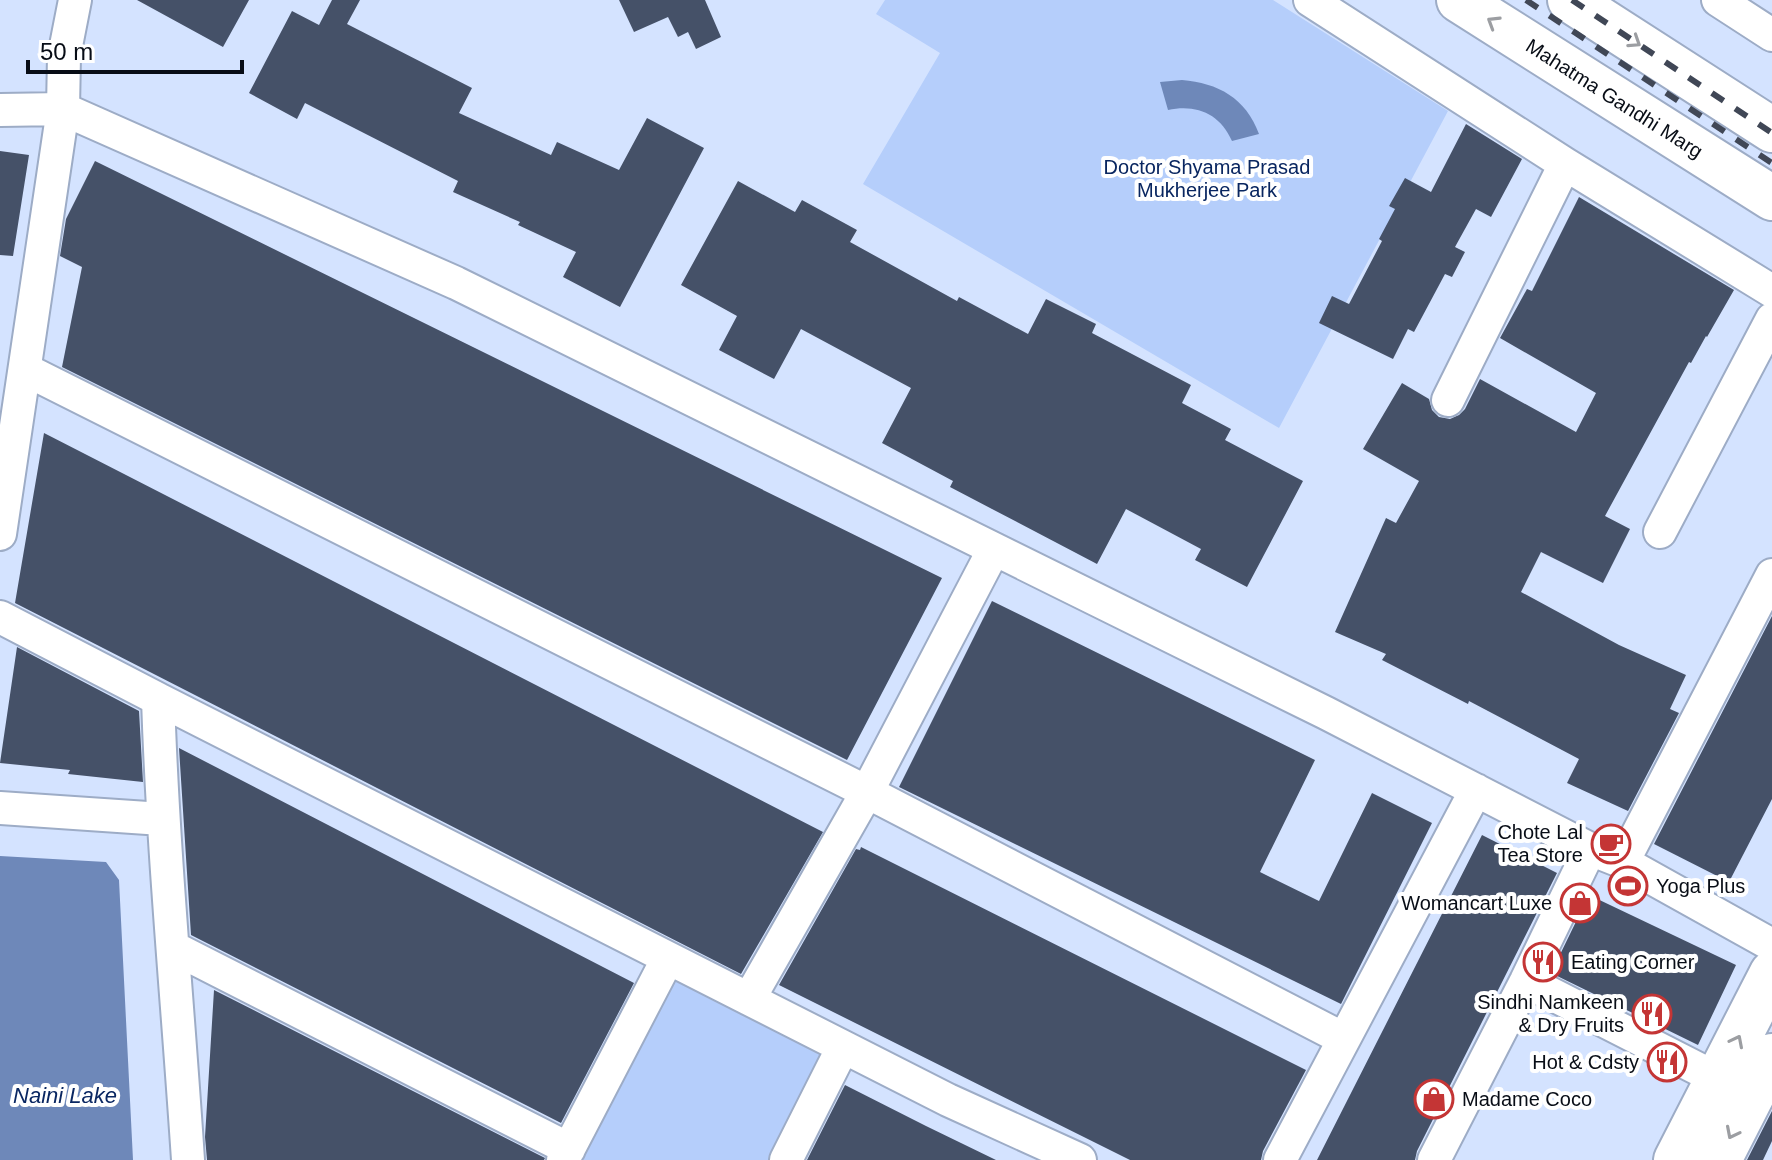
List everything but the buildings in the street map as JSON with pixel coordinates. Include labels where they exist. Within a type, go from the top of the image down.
[{"type":"main road","name":"Mahatma Gandhi Marg","points":[[1459,0],[1772,198]]},
{"type":"main road","points":[[1570,0],[1772,130]]},
{"type":"main road","points":[[1719,1160],[1755,1076],[1772,973]]},
{"type":"main road","points":[[1676,1160],[1755,1076]]},
{"type":"street","points":[[0,534],[63,109],[64,56],[75,0]]},
{"type":"street","points":[[1310,0],[1565,164],[1772,291]]},
{"type":"street","points":[[1718,0],[1772,35]]},
{"type":"street","points":[[0,110],[63,109],[456,283],[1590,849],[1623,862],[1772,945]]},
{"type":"street","points":[[1448,400],[1565,164]]},
{"type":"street","points":[[1660,532],[1772,319]]},
{"type":"street","points":[[26,370],[867,792],[1344,1039]]},
{"type":"street","points":[[749,999],[867,792],[994,549]]},
{"type":"street","points":[[1623,862],[1772,575]]},
{"type":"street","points":[[0,617],[948,1100],[1080,1160]]},
{"type":"street","points":[[158,699],[162,819],[188,1160]]},
{"type":"street","points":[[1280,1160],[1476,790]]},
{"type":"street","points":[[0,808],[162,819]]},
{"type":"street","points":[[1434,1160],[1590,849]]},
{"type":"street","points":[[174,948],[566,1154],[668,958]]},
{"type":"street","points":[[1526,981],[1755,1076]]},
{"type":"street","points":[[786,1160],[843,1047]]},
{"type":"green space","name":"Doctor Shyama Prasad Mukherjee Park","points":[[885,0],[1273,0],[1448,111],[1279,428],[863,184],[940,53],[876,14]]},
{"type":"green space","points":[[672,973],[832,1056],[777,1160],[574,1160]]},
{"type":"water","points":[[1182,80],[1207,85],[1229,95],[1247,111],[1259,134],[1232,141],[1221,124],[1206,113],[1189,109],[1168,110],[1160,82]]},
{"type":"water","name":"Naini Lake","points":[[0,856],[106,862],[119,880],[133,1160],[0,1160]]},
{"type":"railway","points":[[1526,0],[1772,163]]},
{"type":"railway","points":[[1572,0],[1772,133]]},
{"type":"place","name":"Chote Lal Tea Store","points":[[1611,844]]},
{"type":"place","name":"Yoga Plus","points":[[1628,886]]},
{"type":"place","name":"Womancart Luxe","points":[[1580,903]]},
{"type":"place","name":"Eating Corner","points":[[1543,962]]},
{"type":"place","name":"Sindhi Namkeen & Dry Fruits","points":[[1652,1014]]},
{"type":"place","name":"Hot & Cdsty","points":[[1667,1062]]},
{"type":"place","name":"Madame Coco","points":[[1434,1099]]}]
